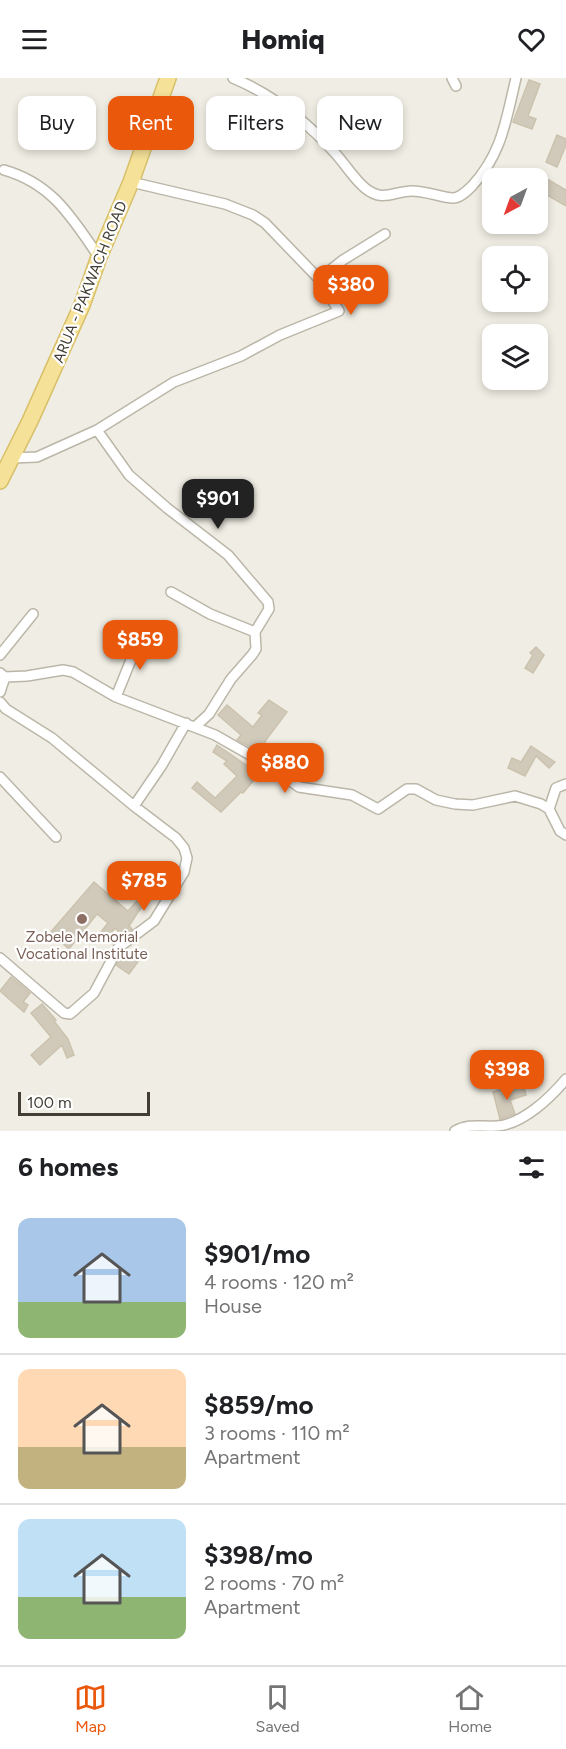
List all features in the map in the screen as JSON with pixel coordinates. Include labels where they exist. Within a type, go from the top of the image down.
[{"type":"main road","name":"ARUA - PAKWACH ROAD","points":[[1,477],[12,458],[82,305],[99,257],[131,182],[168,78]]},
{"type":"street","points":[[233,78],[265,93],[288,111],[334,151],[364,188],[379,196],[423,191],[452,198],[468,190],[493,159],[501,141],[516,78]]},
{"type":"street","points":[[4,170],[30,178],[55,198],[99,257]]},
{"type":"street","points":[[12,458],[37,457],[97,430],[174,382],[241,356],[280,335],[336,314],[338,309],[319,279],[265,223],[253,215],[225,204],[131,182]]},
{"type":"street","points":[[319,279],[343,260],[385,234]]},
{"type":"street","points":[[97,430],[129,475],[228,555],[270,606],[255,632],[255,649],[252,655],[231,679],[209,714],[191,724],[134,806]]},
{"type":"street","points":[[171,592],[210,614],[255,632]]},
{"type":"street","points":[[0,655],[33,614]]},
{"type":"street","points":[[116,697],[141,635]]},
{"type":"street","points":[[0,692],[2,675],[27,676],[68,670],[116,697],[191,724],[273,768],[299,787],[352,795],[378,809],[407,789],[416,789],[436,800],[473,805],[514,796],[542,804],[549,809],[560,831],[566,836]]},
{"type":"street","points":[[0,702],[6,709],[52,738],[176,838],[184,848],[187,858],[184,872],[154,921],[118,948],[94,993],[70,1014],[64,1013],[0,958]]},
{"type":"street","points":[[0,777],[56,837]]},
{"type":"street","points":[[549,809],[556,788],[566,784]]},
{"type":"street","points":[[455,1131],[473,1125],[499,1126],[524,1115],[544,1104],[566,1079]]},
{"type":"building","points":[[529,80],[540,84],[528,116],[536,119],[532,129],[513,122]]},
{"type":"building","points":[[557,135],[566,139],[566,145],[557,167],[546,162]]},
{"type":"building","points":[[548,180],[566,190],[566,206],[548,196]]},
{"type":"building","points":[[536,647],[544,655],[533,673],[525,668],[533,655],[530,653]]},
{"type":"building","points":[[269,700],[287,712],[266,740],[261,752],[237,740],[241,735],[218,715],[227,705],[253,727],[262,715],[258,713]]},
{"type":"building","points":[[217,745],[259,774],[243,793],[241,792],[221,812],[192,788],[197,782],[215,798],[237,776],[224,764],[227,761],[213,752]]},
{"type":"building","points":[[531,746],[555,762],[549,768],[536,756],[525,776],[508,768],[512,758],[521,762]]},
{"type":"building","points":[[94,882],[128,911],[154,882],[160,887],[138,912],[129,926],[132,929],[123,936],[115,928],[104,943],[97,937],[108,923],[97,914],[69,949],[50,933]]},
{"type":"building","points":[[127,950],[140,959],[129,974],[116,965]]},
{"type":"building","points":[[11,977],[30,993],[23,1002],[28,1005],[24,1012],[0,991]]},
{"type":"building","points":[[42,1004],[68,1039],[74,1055],[67,1058],[62,1045],[40,1065],[31,1055],[51,1037],[31,1013]]},
{"type":"building","points":[[524,1087],[526,1095],[510,1100],[515,1114],[500,1119],[493,1092],[505,1088],[507,1092]]},
{"type":"place","name":"Zobele Memorial Vocational Institute","points":[[82,919]]}]
